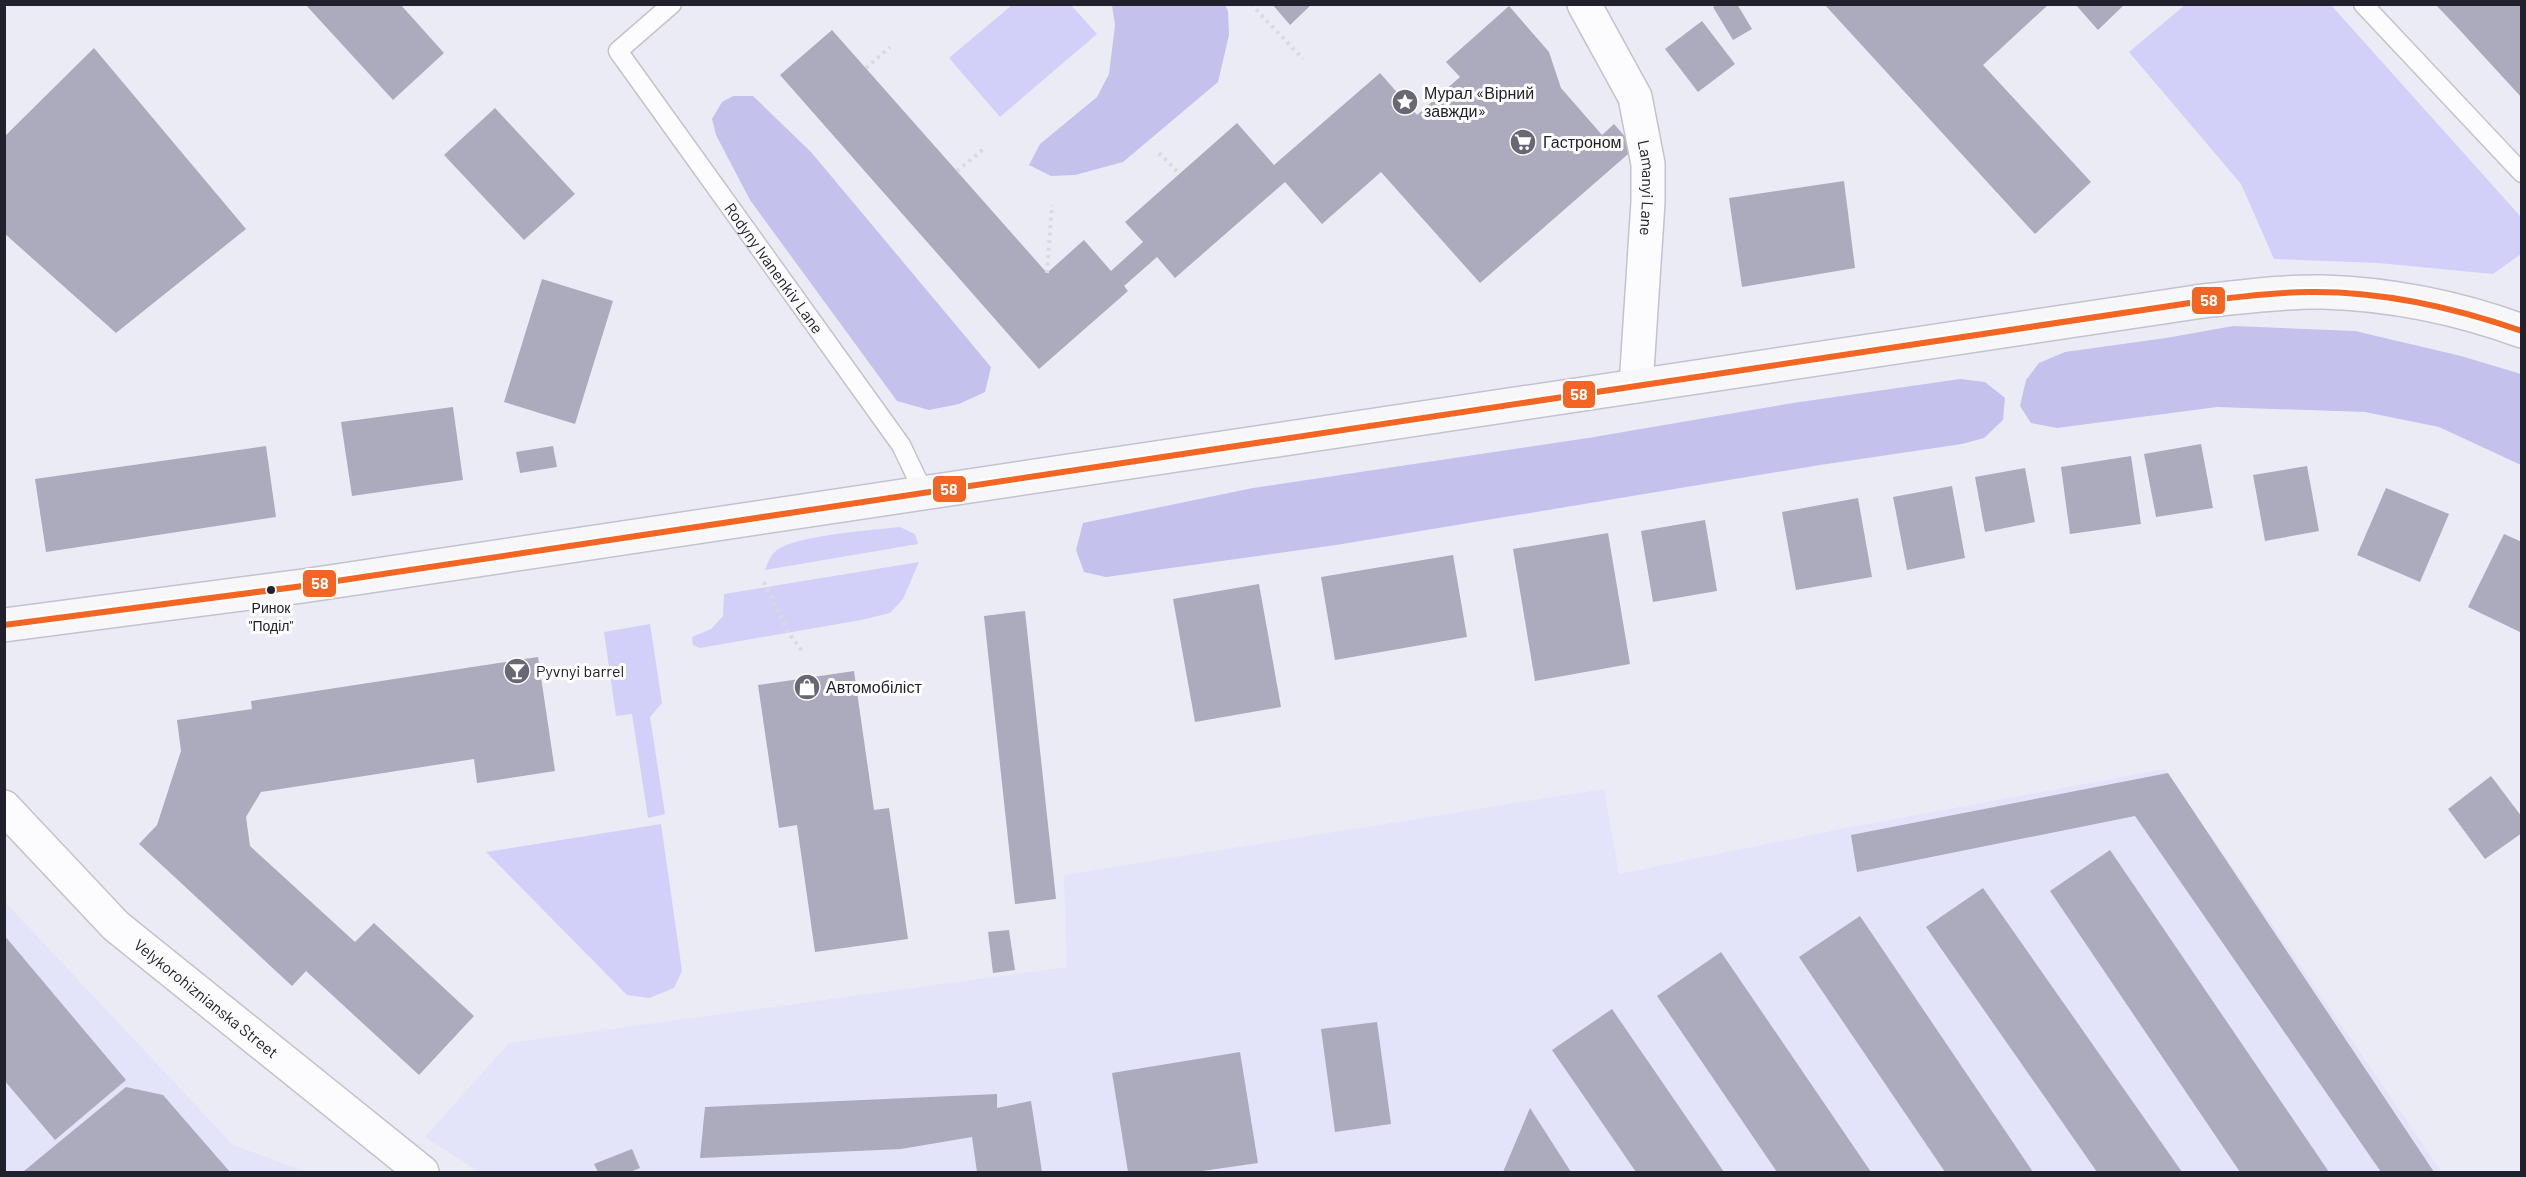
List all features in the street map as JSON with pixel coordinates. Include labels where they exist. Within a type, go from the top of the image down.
[{"type":"main road","points":[[4,625],[303,586],[2192,302],[2322,292],[2384,298],[2445,308],[2522,331]]},
{"type":"street","name":"Lamanyi Lane","points":[[1584,4],[1635,97],[1648,164],[1648,202],[1635,386]]},
{"type":"street","name":"Velykorohiznianska Street","points":[[4,807],[116,926],[422,1173]]},
{"type":"lane","name":"Rodyny Ivanenkiv Lane","points":[[672,4],[618,51],[901,445],[923,491]]},
{"type":"lane","points":[[2363,4],[2522,174]]},
{"type":"path","points":[[1251,4],[1303,59]]},
{"type":"path","points":[[866,68],[890,47]]},
{"type":"path","points":[[957,171],[986,147]]},
{"type":"path","points":[[1159,153],[1180,174]]},
{"type":"path","points":[[1047,273],[1052,205]]},
{"type":"path","points":[[764,582],[788,632],[803,652]]},
{"type":"shaded area","points":[[1012,5],[1071,5],[1097,34],[1000,117],[949,58]]},
{"type":"shaded area","points":[[1112,5],[1225,5],[1228,11],[1229,35],[1218,82],[1123,162],[1075,175],[1051,176],[1029,165],[1040,144],[1097,97],[1109,74],[1115,25]]},
{"type":"shaded area","points":[[2185,5],[2331,5],[2521,217],[2521,254],[2493,274],[2378,263],[2274,259],[2241,184],[2129,52]]},
{"type":"shaded area","points":[[733,96],[753,96],[811,152],[991,367],[985,392],[959,404],[929,410],[897,401],[750,200],[716,135],[712,119],[722,102]]},
{"type":"shaded area","points":[[2233,326],[2355,331],[2461,356],[2521,374],[2521,465],[2439,427],[2365,412],[2217,407],[2057,428],[2031,423],[2020,406],[2026,380],[2039,363],[2065,352]]},
{"type":"shaded area","points":[[1960,379],[1985,382],[2005,398],[2003,420],[1984,438],[1962,444],[1820,465],[1336,545],[1106,577],[1084,572],[1076,550],[1083,523],[1253,488]]},
{"type":"shaded area","points":[[900,527],[915,534],[918,544],[765,570],[777,550],[801,540]]},
{"type":"shaded area","points":[[919,562],[903,599],[890,613],[700,648],[693,645],[692,637],[711,629],[723,616],[724,594]]},
{"type":"shaded area","points":[[650,624],[662,703],[650,717],[665,814],[648,818],[632,714],[616,716],[604,632]]},
{"type":"shaded area","points":[[2165,769],[2442,1172],[479,1172],[425,1137],[509,1043],[1067,967],[1064,875],[1604,789],[1619,874],[1841,829]]},
{"type":"shaded area","points":[[661,824],[682,971],[674,988],[649,998],[627,995],[486,852]]},
{"type":"shaded area","points":[[4,901],[233,1145],[307,1172],[5,1172]]},
{"type":"building","points":[[305,4],[400,4],[444,53],[393,100]]},
{"type":"building","points":[[1272,4],[1312,4],[1290,25]]},
{"type":"building","points":[[1718,4],[1737,4],[1752,29],[1733,40],[1713,7]]},
{"type":"building","points":[[1824,4],[2049,4],[1983,65],[2091,182],[2035,234]]},
{"type":"building","points":[[2075,4],[2125,4],[2098,30]]},
{"type":"building","points":[[2436,5],[2522,5],[2522,98],[2456,26]]},
{"type":"building","points":[[1509,6],[1549,52],[1561,88],[1602,135],[1614,124],[1635,148],[1480,283],[1381,172],[1322,224],[1285,182],[1175,278],[1157,257],[1124,286],[1128,291],[1039,369],[780,75],[832,30],[1047,273],[1084,240],[1111,271],[1143,242],[1125,222],[1237,123],[1274,165],[1380,73],[1417,115],[1460,77],[1446,62]]},
{"type":"building","points":[[1702,21],[1735,64],[1698,92],[1665,49]]},
{"type":"building","points":[[94,48],[246,229],[116,333],[4,233],[4,137]]},
{"type":"building","points":[[495,108],[575,194],[524,240],[444,155]]},
{"type":"building","points":[[1844,181],[1855,268],[1742,287],[1729,198]]},
{"type":"building","points":[[542,279],[613,301],[575,424],[504,402]]},
{"type":"building","points":[[453,407],[463,480],[352,496],[341,422]]},
{"type":"building","points":[[2201,444],[2213,508],[2156,517],[2144,454]]},
{"type":"building","points":[[266,446],[276,517],[46,552],[35,479]]},
{"type":"building","points":[[553,446],[557,467],[520,473],[516,452]]},
{"type":"building","points":[[2131,456],[2141,524],[2070,534],[2061,467]]},
{"type":"building","points":[[2307,466],[2319,531],[2265,541],[2253,475]]},
{"type":"building","points":[[2025,468],[2035,522],[1985,532],[1975,477]]},
{"type":"building","points":[[1952,486],[1965,558],[1907,570],[1893,497]]},
{"type":"building","points":[[2386,488],[2449,514],[2420,582],[2357,555]]},
{"type":"building","points":[[1858,498],[1872,577],[1796,590],[1782,512]]},
{"type":"building","points":[[1705,520],[1717,591],[1653,602],[1641,531]]},
{"type":"building","points":[[1608,533],[1630,664],[1535,681],[1513,549]]},
{"type":"building","points":[[2504,534],[2522,542],[2522,633],[2468,607]]},
{"type":"building","points":[[1453,555],[1467,637],[1335,660],[1321,577]]},
{"type":"building","points":[[1259,584],[1281,707],[1195,722],[1173,599]]},
{"type":"building","points":[[1025,611],[1056,899],[1015,904],[984,616]]},
{"type":"building","points":[[538,657],[555,771],[477,783],[474,759],[261,792],[246,817],[250,846],[355,942],[374,923],[474,1016],[419,1075],[306,971],[292,986],[139,844],[157,825],[181,751],[177,720],[252,709],[251,701]]},
{"type":"building","points":[[854,671],[874,810],[889,808],[908,939],[815,952],[797,825],[779,828],[758,685]]},
{"type":"building","points":[[2168,773],[2434,1172],[2381,1172],[2135,816],[1857,872],[1851,835]]},
{"type":"building","points":[[2491,776],[2522,817],[2522,833],[2485,859],[2448,809]]},
{"type":"building","points":[[2110,850],[2329,1172],[2240,1172],[2050,891]]},
{"type":"building","points":[[1983,888],[2182,1172],[2097,1172],[1926,927]]},
{"type":"building","points":[[1860,916],[2033,1172],[1945,1172],[1799,957]]},
{"type":"building","points":[[1009,930],[1015,970],[993,973],[988,932]]},
{"type":"building","points":[[4,935],[126,1080],[55,1140],[4,1080]]},
{"type":"building","points":[[1721,952],[1871,1172],[1777,1172],[1657,996]]},
{"type":"building","points":[[1612,1009],[1724,1172],[1636,1172],[1552,1050]]},
{"type":"building","points":[[1377,1022],[1391,1124],[1335,1132],[1321,1029]]},
{"type":"building","points":[[1240,1052],[1258,1163],[1195,1172],[1128,1172],[1112,1073]]},
{"type":"building","points":[[126,1087],[163,1095],[230,1172],[24,1171]]},
{"type":"building","points":[[997,1094],[997,1108],[1031,1101],[1042,1172],[977,1172],[972,1137],[901,1149],[700,1158],[705,1107]]},
{"type":"building","points":[[1530,1108],[1571,1172],[1503,1172]]},
{"type":"building","points":[[632,1149],[640,1168],[630,1172],[598,1172],[594,1164]]},
{"type":"transit line","name":"58","points":[[4,625],[303,586],[2203,301],[2296,292],[2363,294],[2443,308],[2522,331]]},
{"type":"place","name":"Мурал «Вірний завжди»","points":[[1405,102]]},
{"type":"place","name":"Гастроном","points":[[1523,142]]},
{"type":"place","name":"Ринок \"Поділ\"","points":[[271,590]]},
{"type":"place","name":"Pyvnyi barrel","points":[[517,671]]},
{"type":"place","name":"Автомобіліст","points":[[807,687]]}]
